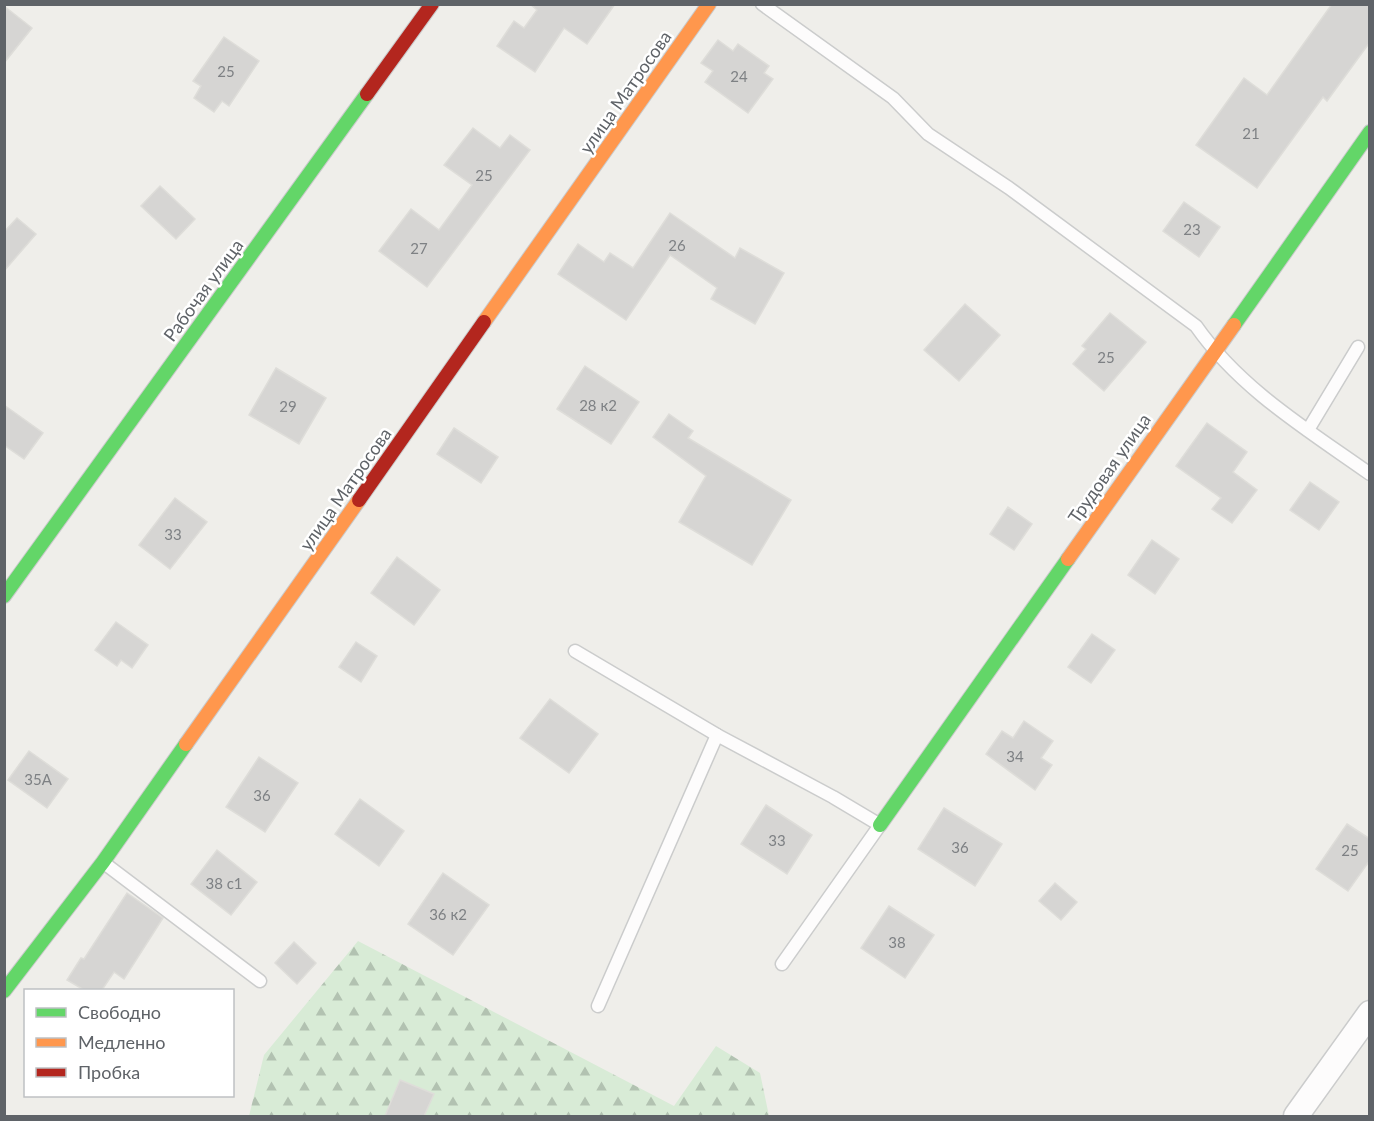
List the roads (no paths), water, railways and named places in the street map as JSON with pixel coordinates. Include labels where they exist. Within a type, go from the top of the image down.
[{"type":"street","name":"Рабочая улица","points":[[4,596],[432,4]]},
{"type":"street","name":"улица Матросова","points":[[4,991],[103,862],[709,4]]},
{"type":"street","name":"Трудовая улица","points":[[880,825],[1370,132]]},
{"type":"street","points":[[1296,1116],[1370,1013]]},
{"type":"lane","points":[[762,4],[893,98],[928,134],[1009,189],[1196,326],[1213,351],[1253,390],[1370,474]]},
{"type":"lane","points":[[1308,430],[1358,347]]},
{"type":"lane","points":[[575,651],[717,735],[880,825],[782,964]]},
{"type":"lane","points":[[598,1006],[717,735]]},
{"type":"lane","points":[[103,862],[260,981]]}]
